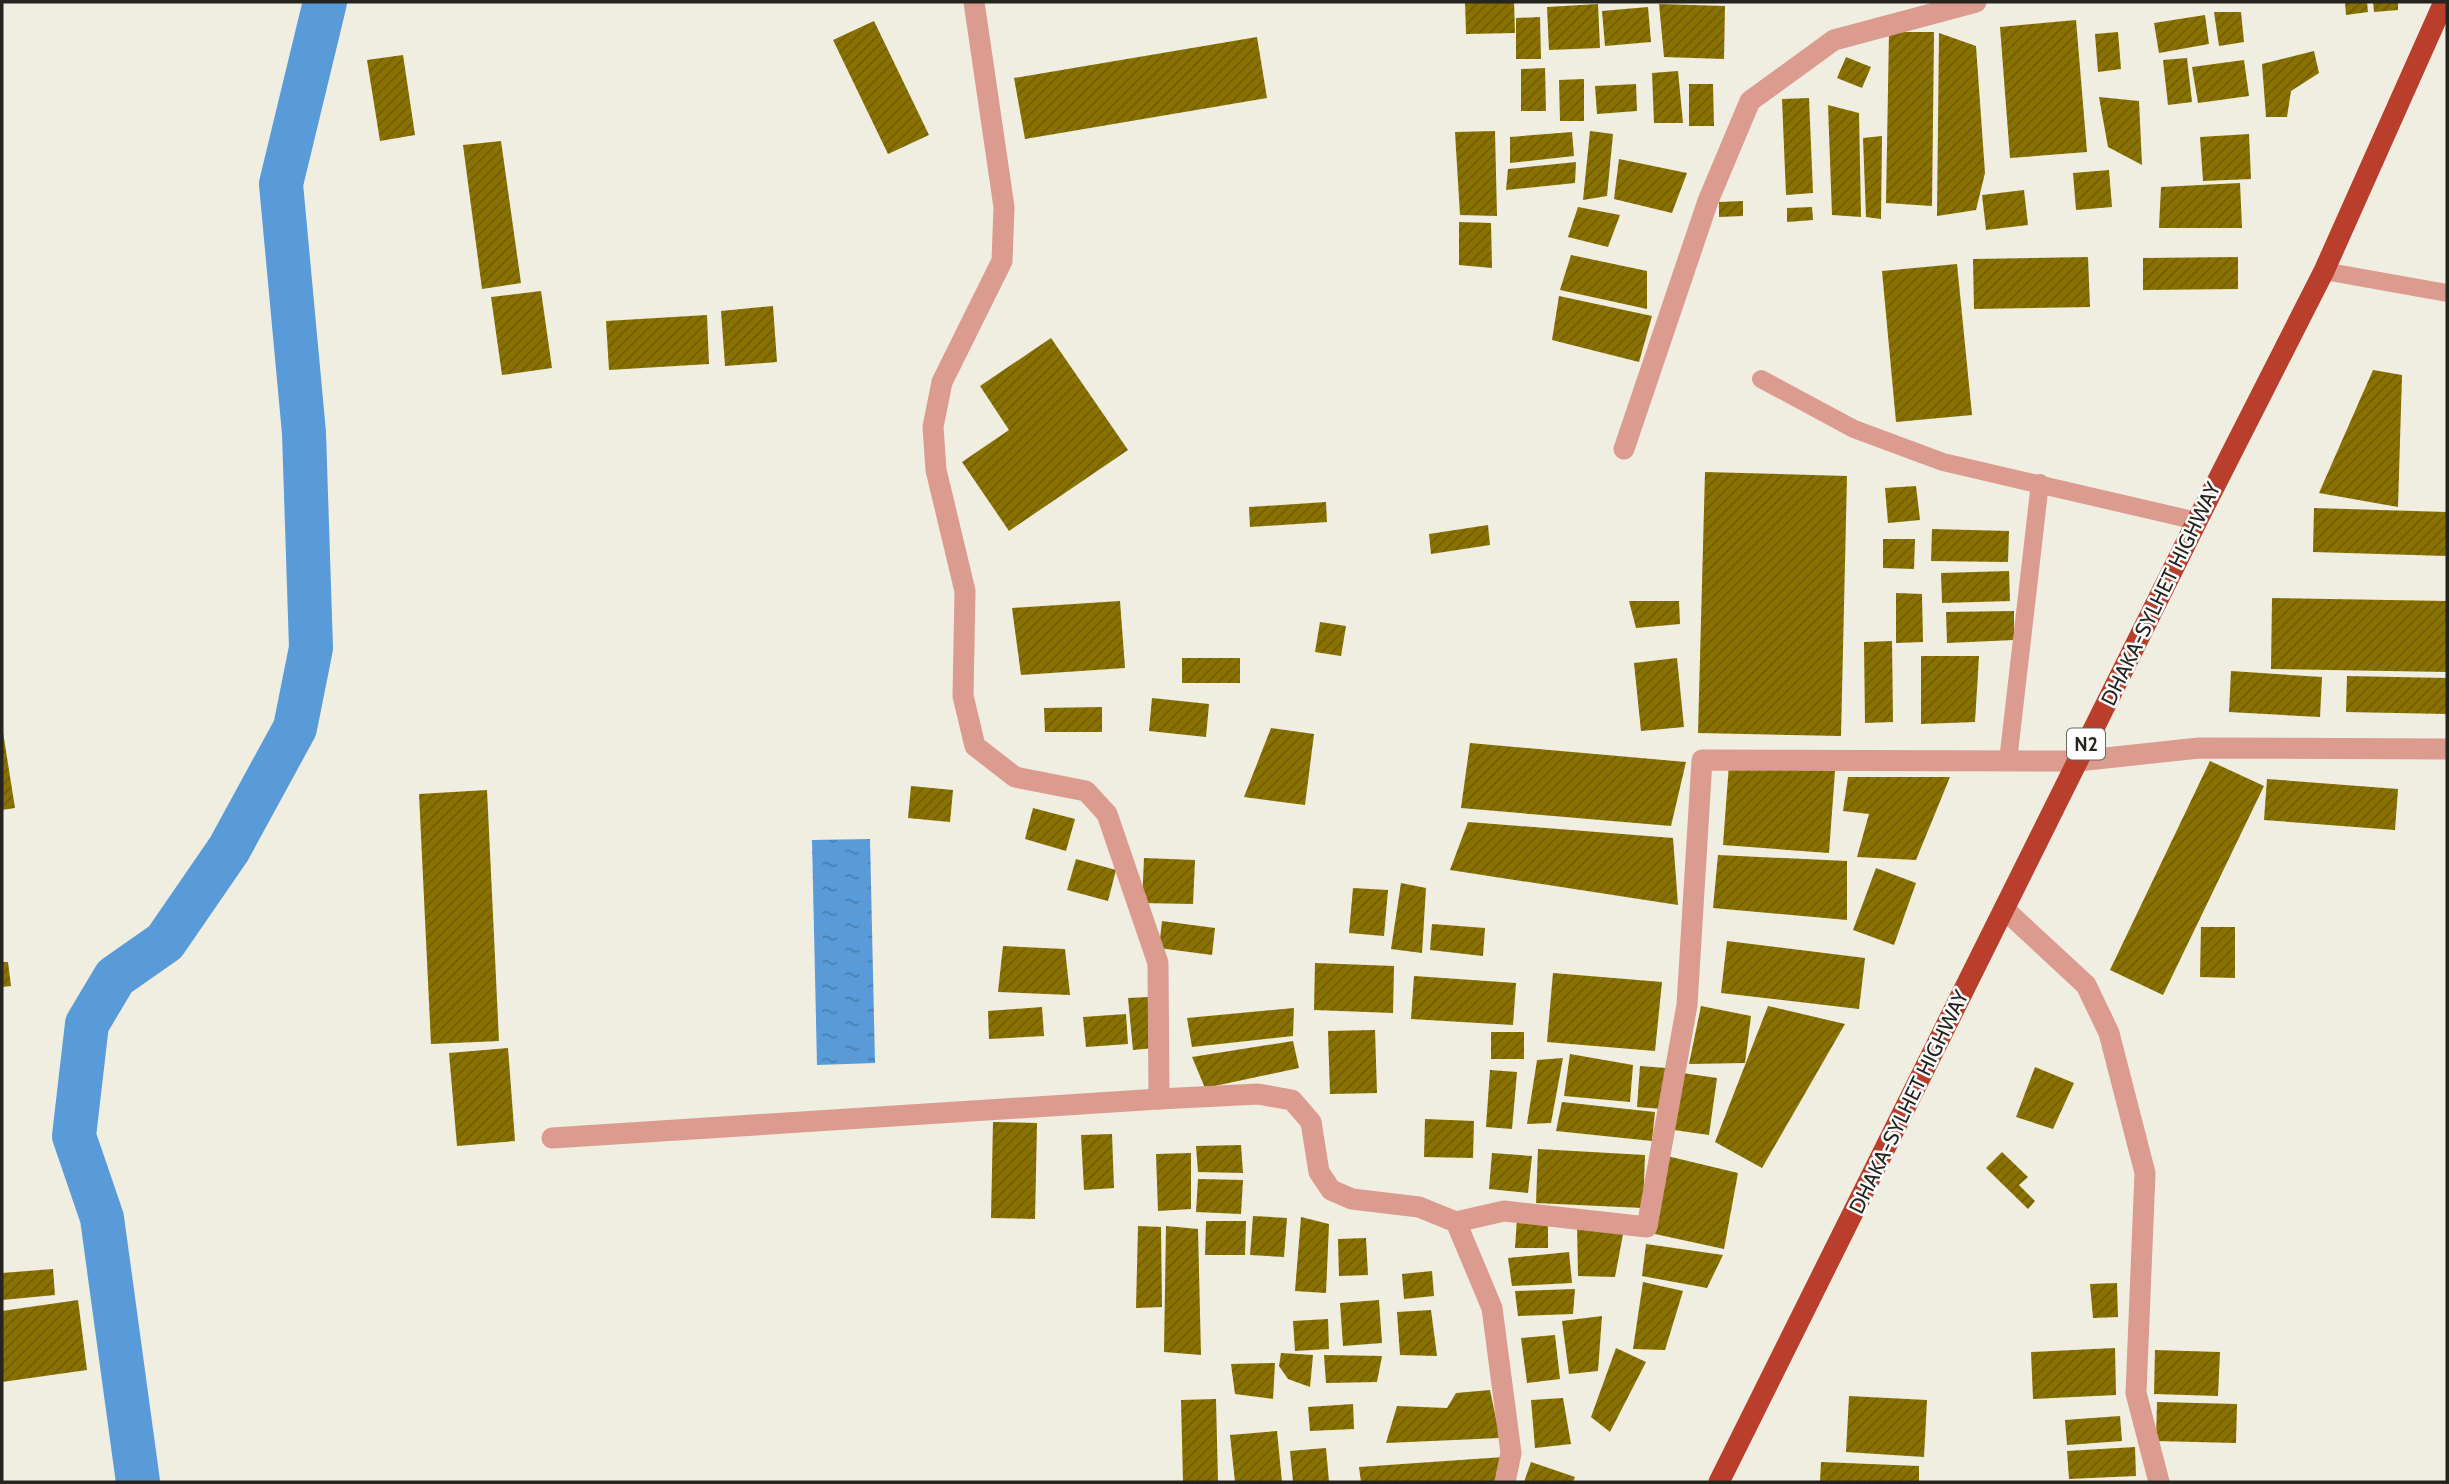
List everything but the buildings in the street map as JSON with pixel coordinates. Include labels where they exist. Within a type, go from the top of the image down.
[{"type":"highway","name":"DHAKA-SYLHET HIGHWAY","points":[[1719,1482],[2324,271],[2444,2]]},
{"type":"street","points":[[974,2],[1004,207],[1002,261],[942,382],[933,428],[936,470],[965,590],[963,696],[975,746],[1015,777],[1086,791],[1107,814],[1158,963],[1159,1099]]},
{"type":"street","points":[[1625,449],[1708,201],[1750,101],[1834,40],[1976,2]]},
{"type":"street","points":[[552,1138],[1258,1094],[1292,1100],[1311,1122],[1318,1172],[1331,1190],[1352,1199],[1419,1207],[1456,1222],[1504,1211],[1647,1227],[1687,1005],[1702,760],[2078,761],[2199,748],[2447,749]]},
{"type":"street","points":[[2004,909],[2086,985],[2109,1034],[2145,1174],[2136,1393],[2159,1482]]},
{"type":"street","points":[[1456,1222],[1492,1308],[1511,1453],[1505,1482]]},
{"type":"lane","points":[[2324,271],[2447,293]]},
{"type":"lane","points":[[1761,379],[1854,429],[1943,461],[2197,521]]},
{"type":"lane","points":[[2008,761],[2040,482]]},
{"type":"water","points":[[870,839],[875,1063],[817,1065],[812,840]]},
{"type":"waterway","points":[[138,1482],[102,1218],[74,1136],[87,1024],[115,977],[165,942],[229,849],[295,728],[311,648],[304,433],[281,184],[325,2]]}]
